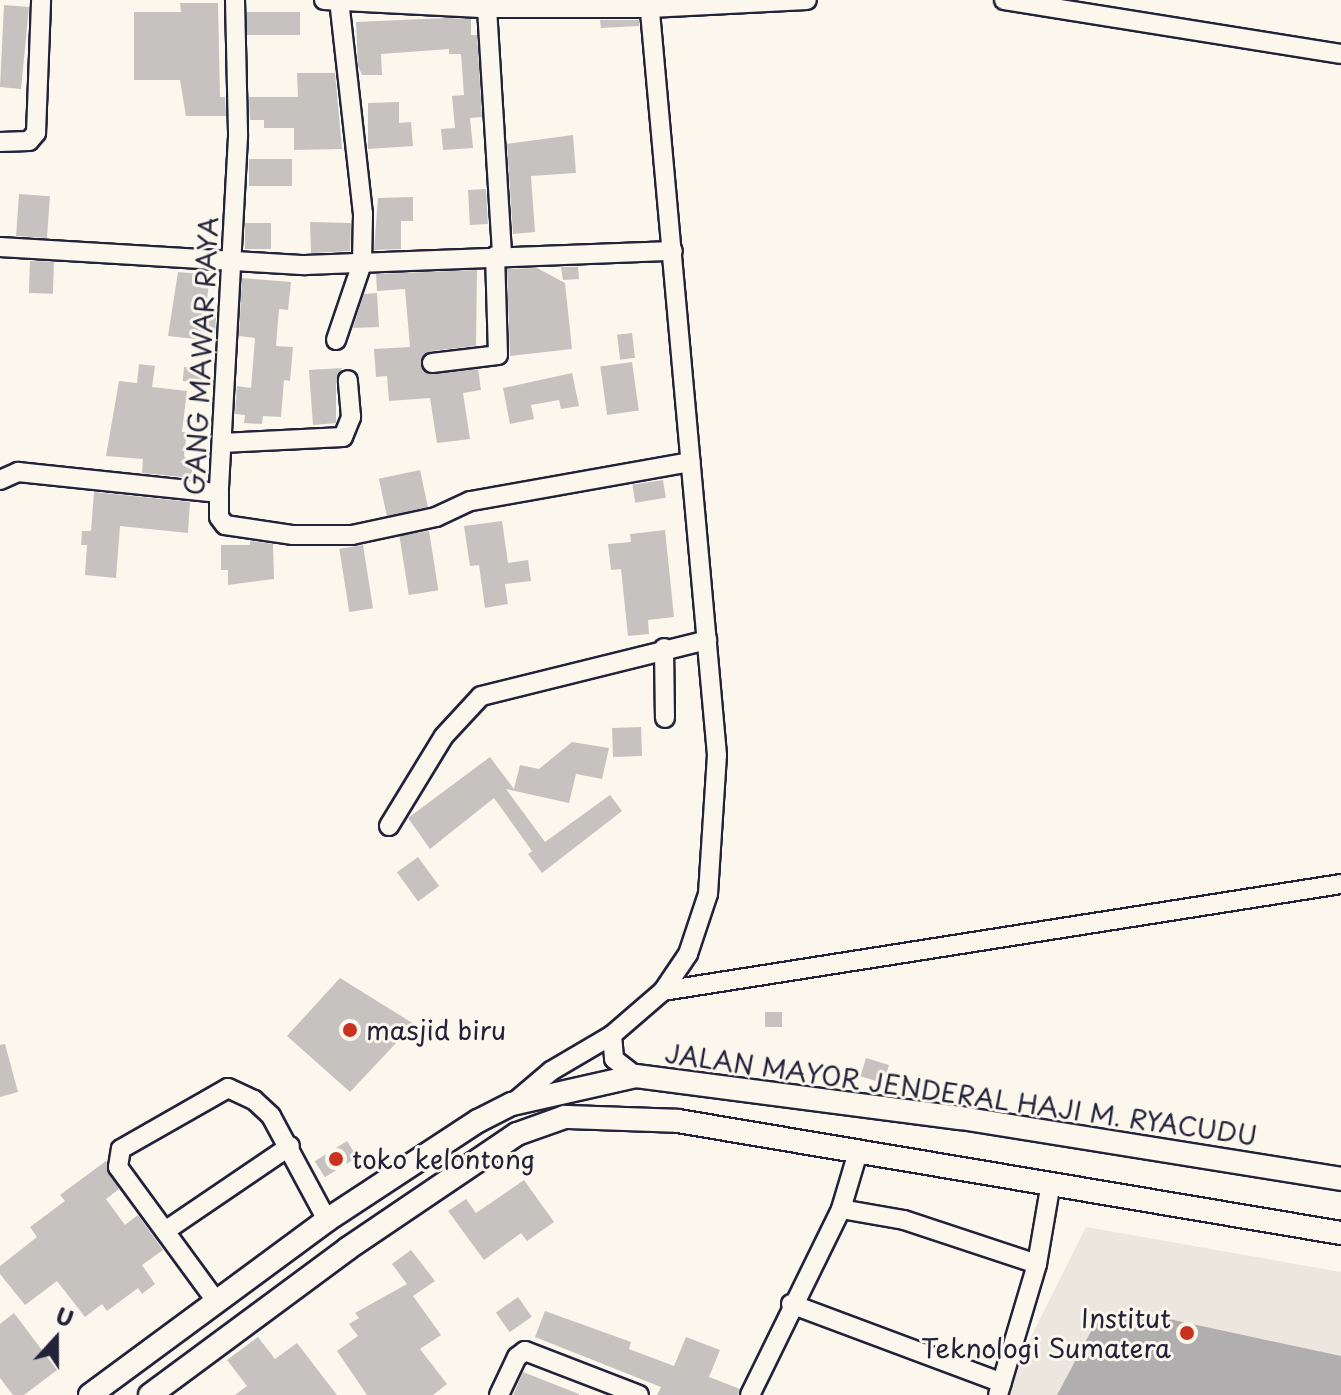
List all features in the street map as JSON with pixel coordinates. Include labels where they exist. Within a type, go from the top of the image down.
[{"type":"main road","name":"JALAN MAYOR JENDERAL HAJI M. RYACUDU","points":[[90,1395],[327,1220],[512,1104],[636,1076],[961,1118],[1341,1179]]},
{"type":"main road","points":[[150,1395],[347,1249],[517,1134],[565,1117],[678,1121],[1341,1233]]},
{"type":"main road","points":[[327,1220],[347,1249]]},
{"type":"street","points":[[0,142],[29,141],[36,133],[41,0]]},
{"type":"street","name":"GANG MAWAR RAYA","points":[[235,0],[238,122],[219,517],[235,529],[352,535],[436,517],[471,501],[691,462]]},
{"type":"street","points":[[336,340],[362,263],[363,214],[332,1],[483,5],[807,0]]},
{"type":"street","points":[[1004,0],[1341,54]]},
{"type":"street","points":[[512,1104],[551,1071],[612,1035],[663,991],[688,954],[708,894],[717,755],[649,4]]},
{"type":"street","points":[[432,363],[498,355],[499,255],[483,5]]},
{"type":"street","points":[[0,247],[231,264],[362,263],[499,255],[673,251]]},
{"type":"street","points":[[222,443],[343,437],[351,417],[348,380]]},
{"type":"street","points":[[0,480],[18,472],[219,493]]},
{"type":"street","points":[[389,826],[451,726],[481,696],[664,648],[707,640]]},
{"type":"street","points":[[664,648],[665,718]]},
{"type":"street","points":[[663,991],[1341,884]]},
{"type":"street","points":[[612,1035],[614,1059],[636,1076]]},
{"type":"street","points":[[216,1301],[118,1167],[121,1149],[228,1088],[254,1100],[290,1146],[327,1220]]},
{"type":"street","points":[[165,1231],[290,1146]]},
{"type":"street","points":[[750,1395],[791,1304],[841,1209],[858,1152]]},
{"type":"street","points":[[791,1304],[1000,1389],[1037,1264],[1051,1182]]},
{"type":"street","points":[[841,1209],[904,1220],[1037,1264]]},
{"type":"street","points":[[499,1395],[510,1367],[525,1351],[604,1388],[639,1395]]},
{"type":"shaded area","name":"Institut Teknologi Sumatera","points":[[1086,1227],[1341,1272],[1341,1395],[1002,1395]]},
{"type":"shaded area","points":[[1132,1311],[1341,1356],[1341,1395],[1057,1395],[1096,1322],[1112,1312]]},
{"type":"building","points":[[180,3],[218,3],[220,97],[225,97],[226,116],[186,116],[180,80],[134,80],[134,12],[181,12]]},
{"type":"building","points":[[4,5],[29,7],[21,89],[0,87]]},
{"type":"building","points":[[247,12],[300,12],[300,35],[247,35]]},
{"type":"building","points":[[471,19],[471,35],[477,35],[482,117],[470,118],[473,148],[443,150],[441,129],[455,128],[452,96],[464,95],[461,54],[449,54],[449,49],[381,54],[382,75],[362,75],[358,66],[356,22]]},
{"type":"building","points":[[600,20],[639,20],[639,26],[601,28]]},
{"type":"building","points":[[297,73],[335,73],[342,149],[294,150],[294,128],[264,128],[264,120],[250,120],[249,97],[298,97]]},
{"type":"building","points":[[399,102],[399,123],[411,122],[413,146],[368,149],[368,103]]},
{"type":"building","points":[[573,135],[576,173],[531,176],[535,232],[513,234],[507,144]]},
{"type":"building","points":[[249,159],[292,159],[292,186],[249,186]]},
{"type":"building","points":[[486,189],[488,224],[470,225],[468,190]]},
{"type":"building","points":[[19,194],[50,196],[47,238],[16,236]]},
{"type":"building","points":[[413,197],[413,221],[401,221],[401,249],[374,250],[378,198]]},
{"type":"building","points":[[310,222],[351,223],[350,251],[311,253]]},
{"type":"building","points":[[245,223],[271,223],[271,249],[245,249]]},
{"type":"building","points":[[30,261],[54,262],[53,294],[29,293]]},
{"type":"building","points":[[561,267],[578,267],[579,279],[563,280]]},
{"type":"building","points":[[537,268],[565,283],[572,349],[510,356],[507,269]]},
{"type":"building","points":[[477,270],[476,346],[431,351],[421,359],[428,374],[478,369],[481,390],[463,393],[470,439],[437,443],[430,398],[389,401],[387,376],[376,377],[374,349],[410,347],[405,289],[377,291],[376,274]]},
{"type":"building","points":[[178,272],[210,275],[205,316],[216,317],[215,334],[206,333],[205,340],[168,336]]},
{"type":"building","points":[[242,278],[291,282],[288,310],[279,309],[276,346],[293,347],[290,381],[284,380],[281,417],[263,416],[262,424],[244,423],[245,415],[235,414],[237,386],[251,388],[255,338],[239,336]]},
{"type":"building","points":[[377,293],[379,327],[353,328],[364,294]]},
{"type":"building","points":[[632,333],[635,358],[620,360],[617,335]]},
{"type":"building","points":[[632,362],[639,411],[607,415],[600,366]]},
{"type":"building","points":[[139,364],[155,366],[152,387],[187,391],[182,432],[187,432],[184,456],[192,466],[192,478],[142,473],[143,459],[106,456],[119,381],[137,383]]},
{"type":"building","points":[[184,367],[205,369],[204,383],[183,381]]},
{"type":"building","points":[[342,368],[336,380],[336,423],[313,425],[309,370]]},
{"type":"building","points":[[572,373],[579,406],[561,409],[559,400],[531,405],[534,419],[510,424],[503,388]]},
{"type":"building","points":[[420,470],[428,507],[387,516],[379,479]]},
{"type":"building","points":[[663,480],[666,498],[635,503],[632,485]]},
{"type":"building","points":[[94,492],[190,502],[188,533],[120,526],[116,578],[85,575],[87,545],[81,545],[82,531],[91,531]]},
{"type":"building","points":[[502,521],[508,563],[528,560],[531,581],[505,584],[508,604],[485,608],[479,565],[470,566],[464,526]]},
{"type":"building","points":[[665,530],[674,617],[648,620],[649,634],[628,636],[621,569],[611,570],[608,544],[631,542],[630,534]]},
{"type":"building","points":[[429,531],[438,590],[409,595],[399,536]]},
{"type":"building","points":[[250,541],[273,544],[274,579],[228,585],[228,570],[221,570],[221,545],[250,545]]},
{"type":"building","points":[[363,545],[373,608],[349,612],[339,549]]},
{"type":"building","points":[[641,727],[642,756],[613,757],[612,728]]},
{"type":"building","points":[[572,742],[609,748],[602,779],[576,774],[569,803],[506,789],[545,842],[610,795],[622,811],[542,873],[528,854],[532,851],[494,798],[430,849],[408,818],[490,757],[514,789],[520,765],[539,769]]},
{"type":"building","points":[[418,857],[439,886],[418,901],[397,872]]},
{"type":"building","name":"masjid biru","points":[[340,978],[414,1024],[350,1092],[287,1036]]},
{"type":"building","points":[[765,1012],[782,1012],[782,1027],[765,1027]]},
{"type":"building","points":[[5,1044],[18,1092],[0,1097],[0,1045]]},
{"type":"building","points":[[866,1058],[889,1065],[883,1083],[860,1076]]},
{"type":"building","name":"toko kelontong","points":[[347,1141],[357,1157],[325,1177],[315,1161]]},
{"type":"building","points":[[106,1161],[119,1189],[106,1199],[125,1225],[138,1215],[163,1250],[142,1265],[155,1284],[142,1294],[138,1288],[107,1311],[102,1304],[85,1317],[57,1281],[25,1305],[0,1274],[0,1266],[37,1237],[30,1227],[65,1201],[60,1195]]},
{"type":"building","points":[[524,1180],[554,1222],[527,1241],[521,1233],[484,1260],[448,1211],[466,1199],[476,1213]]},
{"type":"building","points":[[411,1250],[435,1281],[413,1296],[441,1335],[420,1349],[447,1384],[433,1395],[367,1395],[337,1351],[358,1336],[349,1324],[359,1318],[355,1313],[407,1284],[392,1264]]},
{"type":"building","points":[[518,1297],[532,1317],[510,1332],[496,1312]]},
{"type":"building","points":[[545,1311],[631,1342],[629,1349],[674,1366],[686,1337],[720,1350],[709,1377],[740,1389],[738,1395],[657,1395],[661,1387],[535,1337]]},
{"type":"building","points":[[14,1313],[57,1370],[24,1395],[13,1395],[0,1378],[0,1324]]},
{"type":"building","points":[[258,1337],[275,1359],[297,1343],[337,1395],[235,1395],[247,1386],[227,1360]]},
{"type":"building","points":[[523,1372],[579,1394],[579,1395],[513,1395]]},
{"type":"place","name":"masjid biru","points":[[350,1030]]},
{"type":"place","name":"toko kelontong","points":[[336,1159]]},
{"type":"place","name":"Institut Teknologi Sumatera","points":[[1187,1333]]}]
